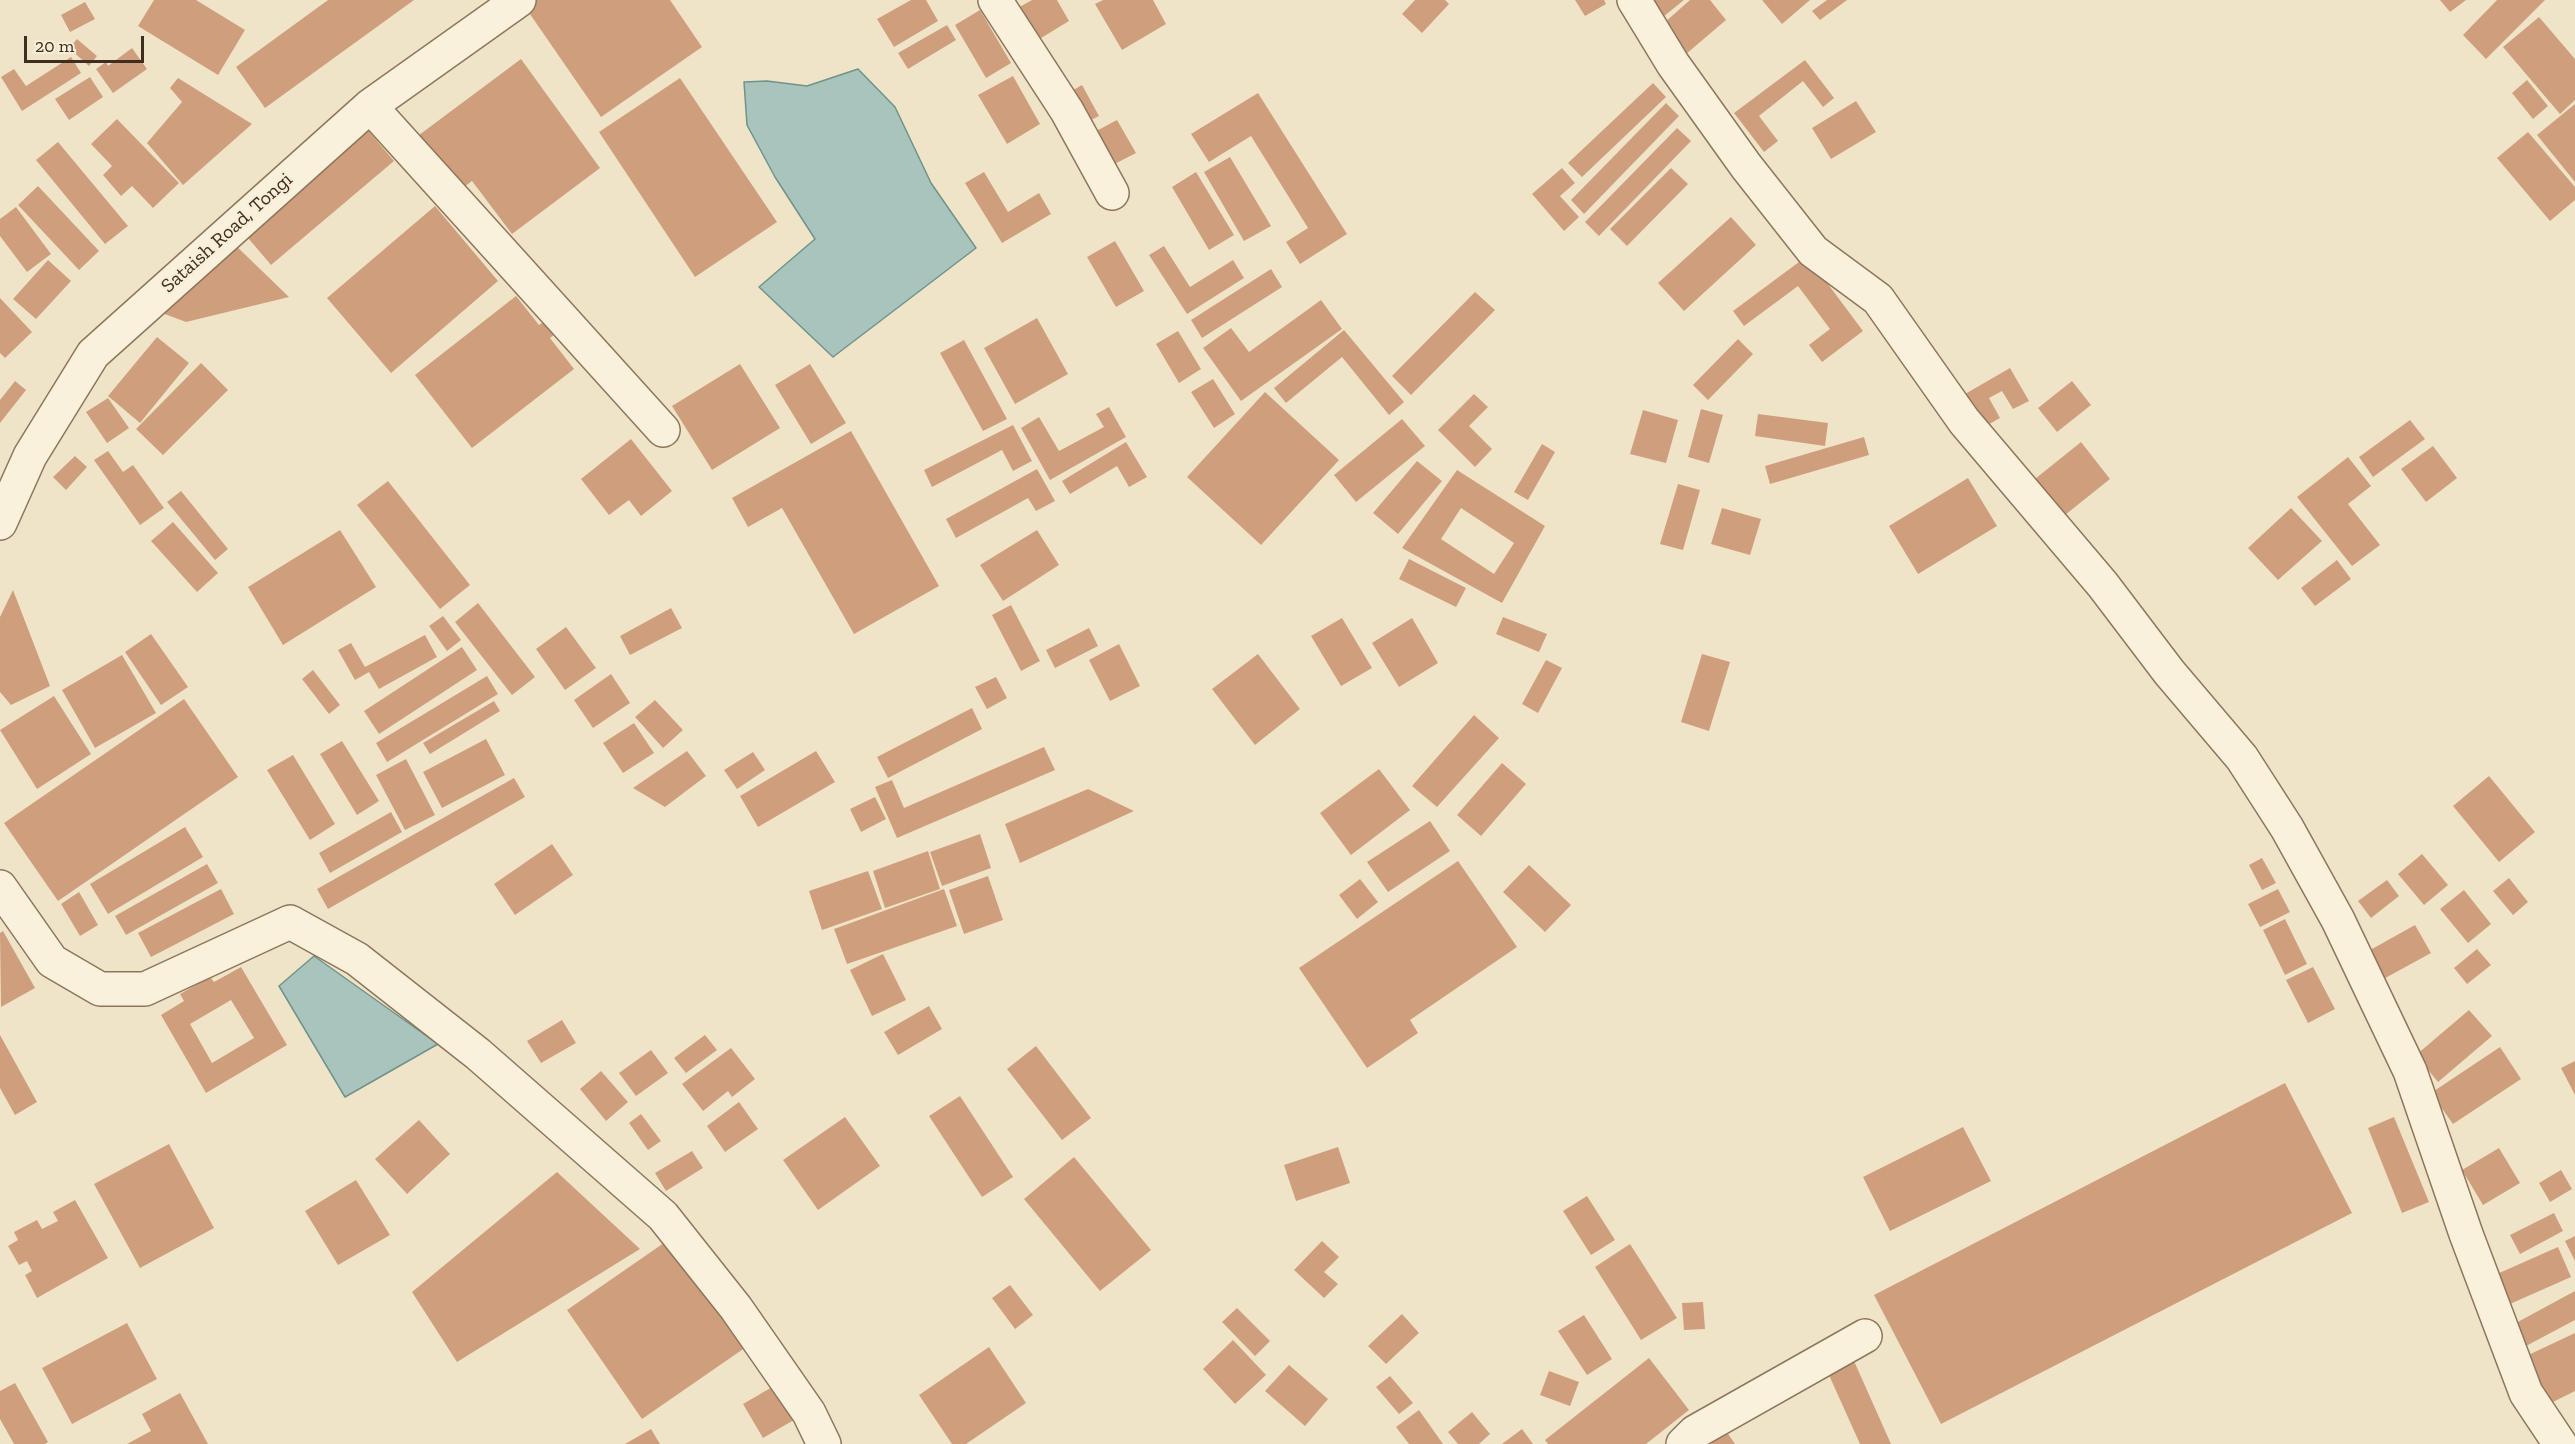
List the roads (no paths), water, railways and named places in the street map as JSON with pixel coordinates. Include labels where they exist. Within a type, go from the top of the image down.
[{"type":"street","name":"Sataish Road, Tongi","points":[[0,523],[30,456],[93,354],[370,106],[519,0]]},
{"type":"street","points":[[995,0],[1067,111],[1112,193]]},
{"type":"street","points":[[1634,0],[1673,64],[1746,166],[1813,251],[1878,299],[1964,421],[2103,585],[2169,672],[2242,758],[2288,828],[2338,920],[2410,1071],[2466,1234],[2526,1393],[2560,1444]]},
{"type":"street","points":[[370,106],[593,356],[663,430]]},
{"type":"street","points":[[0,887],[52,961],[100,989],[145,989],[290,922],[357,959],[478,1054],[663,1216],[736,1308],[809,1413],[824,1444]]},
{"type":"street","points":[[1683,1444],[1695,1431],[1865,1335]]},
{"type":"water","points":[[858,69],[895,107],[931,183],[976,248],[833,357],[759,287],[815,239],[775,177],[747,125],[744,82],[767,81],[807,86]]},
{"type":"water","points":[[314,956],[438,1044],[345,1097],[279,986]]}]
